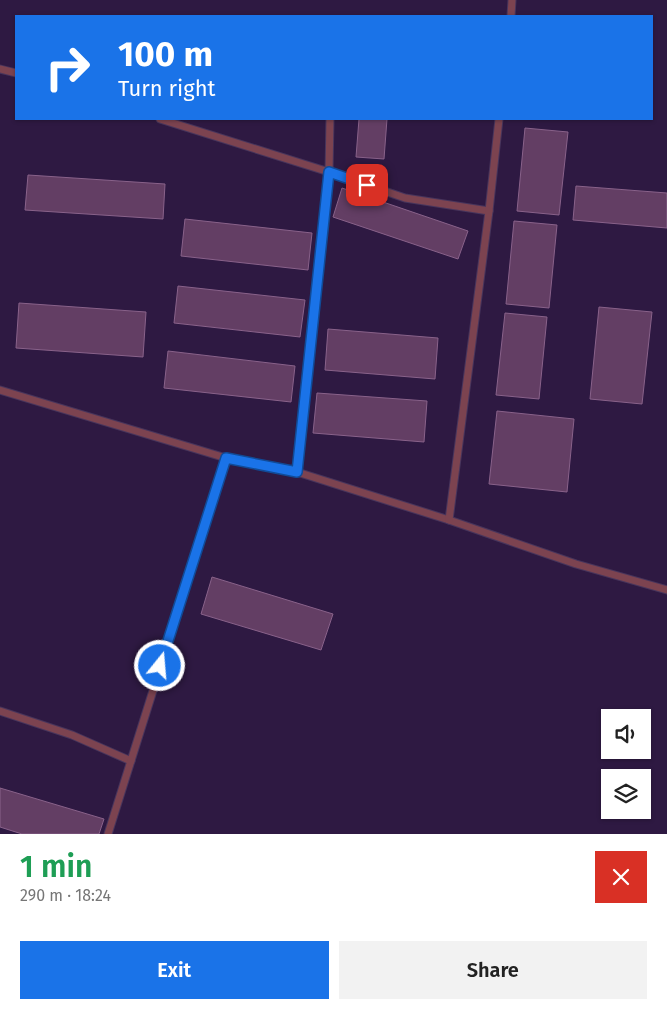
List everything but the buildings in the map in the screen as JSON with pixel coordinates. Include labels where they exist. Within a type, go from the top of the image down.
[{"type":"lane","points":[[510,15],[512,0]]},
{"type":"lane","points":[[0,69],[15,73]]},
{"type":"lane","points":[[163,120],[405,198],[489,211]]},
{"type":"lane","points":[[297,472],[329,172],[330,120]]},
{"type":"lane","points":[[449,520],[499,120]]},
{"type":"lane","points":[[0,390],[226,458],[297,472],[449,520],[576,564],[667,590]]},
{"type":"lane","points":[[108,834],[226,458]]},
{"type":"lane","points":[[0,711],[72,735],[131,761]]},
{"type":"route","points":[[160,666],[226,458],[297,472],[329,172],[367,185]]}]
